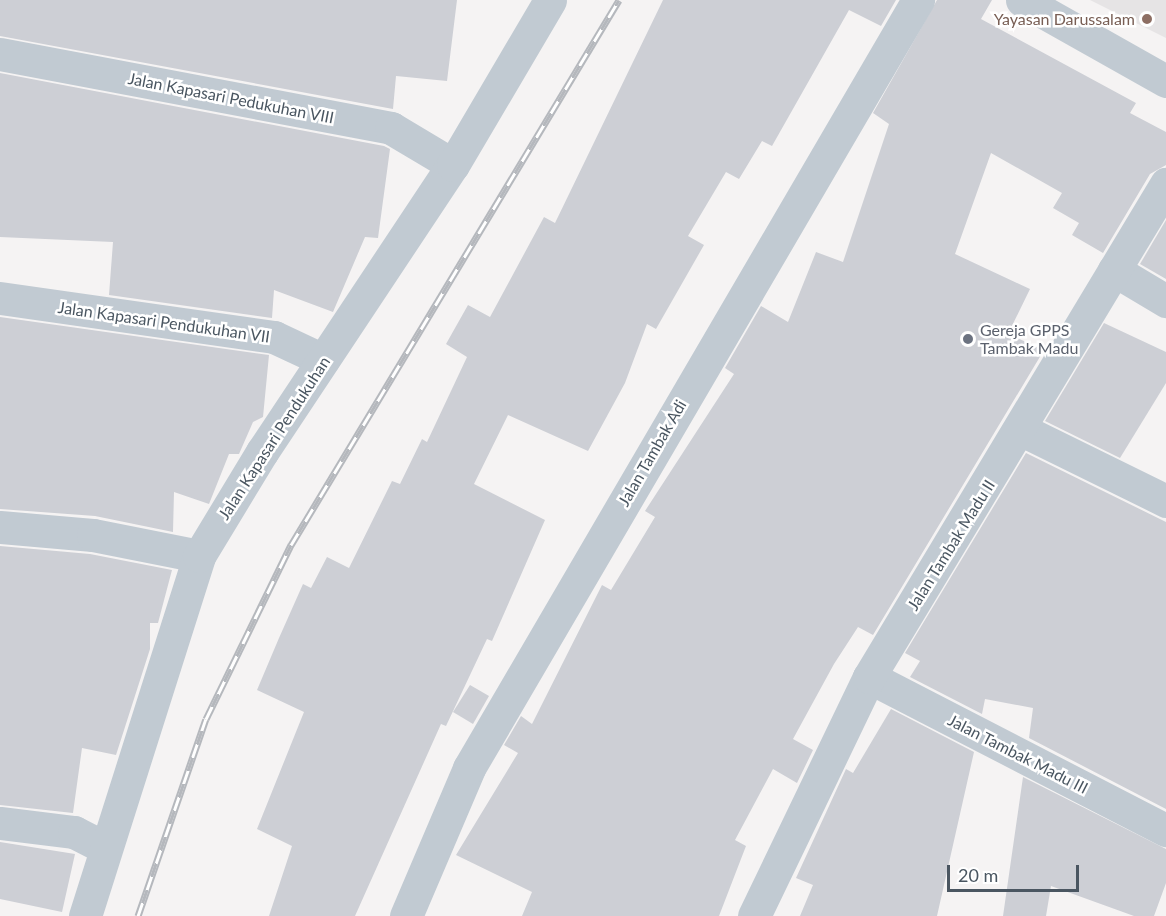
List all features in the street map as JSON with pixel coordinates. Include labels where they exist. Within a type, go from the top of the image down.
[{"type":"street","name":"Jalan Kapasari Pendukuhan","points":[[85,916],[103,847],[199,556],[323,360],[453,165],[550,0]]},
{"type":"street","name":"Jalan Tambak Adi","points":[[406,916],[469,768],[918,0]]},
{"type":"street","points":[[1022,0],[1166,81]]},
{"type":"street","name":"Jalan Kapasari Pedukuhan VIII","points":[[0,54],[391,128],[453,165]]},
{"type":"street","name":"Jalan Tambak Madu II","points":[[754,916],[869,677],[1022,430],[1166,184]]},
{"type":"street","points":[[1114,270],[1166,301]]},
{"type":"street","name":"Jalan Kapasari Pendukuhan VII","points":[[0,298],[274,337],[323,360]]},
{"type":"street","points":[[1022,430],[1166,501]]},
{"type":"street","points":[[0,527],[93,536],[199,556]]},
{"type":"street","name":"Jalan Tambak Madu III","points":[[869,677],[1166,830]]},
{"type":"street","points":[[0,823],[74,832],[103,847]]},
{"type":"shaded area","name":"Yayasan Darussalam","points":[[1090,0],[1166,0],[1166,38]]},
{"type":"building","points":[[0,0],[457,0],[447,81],[396,76],[393,109],[0,36]]},
{"type":"building","points":[[663,0],[896,0],[881,26],[849,10],[772,146],[762,141],[739,179],[726,172],[688,236],[704,245],[656,329],[647,324],[625,383],[588,451],[508,415],[474,484],[545,520],[492,641],[487,639],[446,726],[441,724],[355,916],[269,916],[292,846],[257,829],[304,712],[257,690],[279,638],[303,584],[311,588],[327,557],[349,568],[392,481],[400,484],[422,439],[427,442],[467,357],[446,344],[468,305],[490,317],[544,217],[555,223]]},
{"type":"building","points":[[937,0],[992,0],[981,19],[1136,103],[1130,113],[1166,132],[1166,165],[1150,174],[1103,253],[1072,235],[1079,223],[1053,208],[1062,193],[991,153],[955,254],[1030,289],[1008,334],[1044,350],[873,635],[858,627],[834,664],[793,739],[813,750],[797,783],[773,769],[735,840],[746,846],[719,916],[522,916],[532,892],[456,855],[518,753],[504,745],[521,716],[532,724],[602,585],[611,590],[655,517],[645,511],[734,374],[725,368],[761,306],[788,322],[816,252],[843,262],[889,124],[873,113]]},
{"type":"building","points":[[0,73],[384,146],[390,149],[378,238],[365,237],[333,312],[274,290],[272,318],[109,295],[113,242],[0,237]]},
{"type":"building","points":[[1166,220],[1166,279],[1140,264]]},
{"type":"building","points":[[0,317],[269,355],[263,417],[253,422],[239,454],[229,454],[209,504],[174,492],[173,532],[95,516],[0,509]]},
{"type":"building","points":[[1104,323],[1166,352],[1166,383],[1120,458],[1045,421]]},
{"type":"building","points":[[1026,453],[1166,522],[1166,809],[1029,738],[1033,708],[985,699],[982,714],[910,677],[920,661],[905,653]]},
{"type":"building","points":[[0,546],[90,554],[172,570],[158,623],[150,623],[150,649],[116,755],[82,748],[73,813],[0,805]]},
{"type":"building","points":[[470,685],[489,696],[473,724],[453,712]]},
{"type":"building","points":[[891,709],[974,752],[937,916],[800,916],[813,885],[796,878],[846,769],[853,773]]},
{"type":"building","points":[[1023,777],[1166,849],[1166,883],[1154,916],[1134,916],[1051,886],[1046,916],[1003,916]]},
{"type":"building","points":[[0,842],[75,854],[62,912],[0,899]]},
{"type":"railway","points":[[138,916],[206,719],[291,545],[619,0]]},
{"type":"place","name":"Yayasan Darussalam","points":[[1147,19]]},
{"type":"place","name":"Gereja GPPS Tambak Madu","points":[[968,339]]}]
